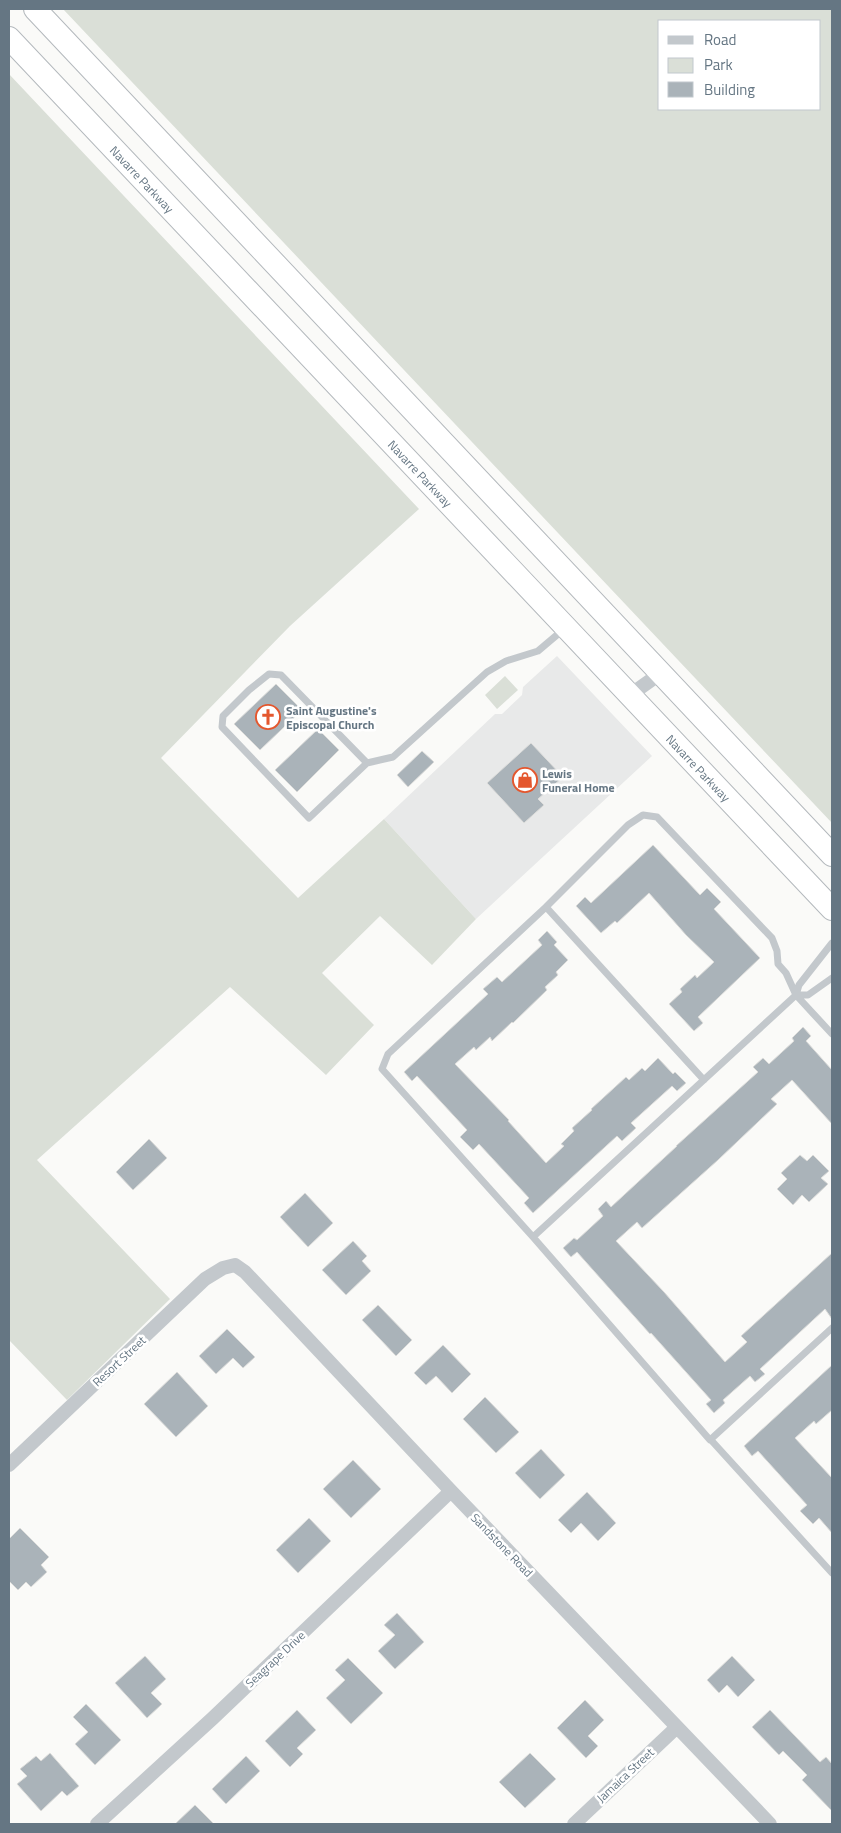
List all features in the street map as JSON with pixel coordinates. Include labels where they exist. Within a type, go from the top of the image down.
[{"type":"highway","points":[[35,9],[832,854]]},
{"type":"highway","name":"Navarre Parkway","points":[[9,38],[832,909]]},
{"type":"street","points":[[630,695],[661,672]]},
{"type":"street","name":"Resort Street","points":[[9,1465],[206,1280],[223,1268],[235,1265]]},
{"type":"street","name":"Sandstone Road","points":[[235,1265],[245,1272],[451,1491],[770,1824]]},
{"type":"street","name":"Seagrape Drive","points":[[97,1824],[220,1712],[451,1491]]},
{"type":"street","name":"Jamaica Street","points":[[574,1824],[677,1727]]},
{"type":"lane","points":[[367,763],[281,675],[269,674],[222,716],[222,727],[309,818],[367,763],[393,757],[487,672],[506,661],[538,651],[566,628]]},
{"type":"lane","points":[[832,1034],[796,995],[786,973],[778,964],[778,951],[772,938],[658,818],[643,815],[628,825],[546,907],[388,1054],[382,1069],[533,1237],[711,1440],[832,1573]]},
{"type":"lane","points":[[546,907],[704,1080]]},
{"type":"lane","points":[[533,1237],[796,995],[799,985],[832,943]]},
{"type":"lane","points":[[796,995],[808,996],[832,978]]},
{"type":"lane","points":[[711,1440],[832,1328]]},
{"type":"shaded area","points":[[557,656],[652,756],[476,919],[384,819],[495,714],[502,714],[522,695],[523,687]]},
{"type":"green space","points":[[63,9],[832,9],[832,823]]},
{"type":"green space","points":[[9,74],[419,509],[290,626],[161,758],[298,898],[384,819],[476,919],[432,965],[380,916],[322,973],[374,1025],[326,1075],[230,987],[37,1160],[170,1299],[67,1400],[9,1340]]},
{"type":"green space","points":[[505,676],[518,690],[497,709],[485,695]]},
{"type":"building","name":"Saint Augustine's Episcopal Church","points":[[276,684],[302,710],[260,750],[234,724]]},
{"type":"building","name":"Saint Augustine's Episcopal Church","points":[[318,729],[339,750],[297,792],[275,770]]},
{"type":"building","name":"Lewis Funeral Home","points":[[531,743],[563,777],[538,799],[544,805],[524,823],[487,783]]},
{"type":"building","points":[[422,751],[434,762],[408,787],[397,775]]},
{"type":"building","points":[[653,845],[700,895],[707,888],[721,902],[714,909],[760,958],[698,1017],[703,1023],[694,1031],[669,1004],[682,992],[680,989],[695,975],[697,978],[714,962],[686,935],[649,893],[617,923],[615,921],[601,933],[576,906],[585,897],[591,903]]},
{"type":"building","points":[[547,931],[557,942],[554,945],[568,960],[556,972],[558,975],[545,987],[547,990],[513,1023],[492,1041],[490,1037],[476,1050],[474,1047],[455,1064],[509,1120],[546,1163],[564,1146],[561,1144],[574,1131],[572,1128],[591,1109],[626,1077],[629,1080],[642,1068],[645,1071],[658,1058],[673,1074],[675,1072],[686,1083],[677,1091],[672,1086],[631,1123],[636,1128],[622,1141],[617,1136],[533,1213],[524,1203],[529,1198],[479,1144],[473,1150],[460,1137],[467,1130],[417,1076],[412,1081],[404,1072],[488,994],[483,989],[497,977],[502,982],[542,945],[538,940]]},
{"type":"building","points":[[803,1027],[811,1036],[806,1041],[832,1070],[832,1124],[792,1080],[771,1099],[777,1104],[718,1160],[642,1228],[637,1222],[616,1241],[664,1292],[725,1362],[747,1342],[741,1336],[832,1253],[832,1319],[825,1309],[760,1369],[765,1374],[755,1382],[750,1376],[723,1400],[725,1403],[714,1413],[706,1404],[711,1400],[577,1252],[571,1257],[563,1248],[574,1238],[577,1240],[603,1216],[598,1209],[606,1201],[611,1207],[758,1072],[753,1067],[763,1058],[769,1064],[794,1041],[792,1038]]},
{"type":"building","points":[[149,1139],[167,1158],[133,1190],[116,1172]]},
{"type":"building","points":[[800,1155],[807,1161],[813,1155],[829,1171],[821,1178],[828,1184],[809,1202],[802,1195],[793,1205],[777,1189],[787,1179],[781,1173]]},
{"type":"building","points":[[305,1193],[333,1223],[308,1247],[280,1217]]},
{"type":"building","points":[[353,1241],[367,1256],[362,1261],[371,1271],[346,1295],[322,1270]]},
{"type":"building","points":[[378,1305],[412,1340],[396,1356],[362,1320]]},
{"type":"building","points":[[227,1329],[255,1357],[243,1368],[233,1358],[216,1374],[199,1356]]},
{"type":"building","points":[[443,1345],[471,1374],[452,1393],[436,1376],[426,1385],[414,1373]]},
{"type":"building","points":[[832,1365],[832,1410],[816,1424],[814,1421],[795,1438],[832,1478],[832,1533],[819,1518],[813,1524],[800,1511],[807,1505],[758,1451],[752,1456],[744,1446]]},
{"type":"building","points":[[177,1372],[208,1406],[176,1437],[144,1404]]},
{"type":"building","points":[[485,1397],[519,1432],[496,1453],[463,1419]]},
{"type":"building","points":[[541,1449],[565,1475],[540,1499],[515,1473]]},
{"type":"building","points":[[353,1460],[381,1489],[351,1518],[323,1489]]},
{"type":"building","points":[[587,1492],[616,1523],[598,1541],[581,1523],[571,1533],[558,1520]]},
{"type":"building","points":[[309,1518],[331,1541],[298,1573],[276,1550]]},
{"type":"building","points":[[20,1528],[49,1557],[41,1565],[47,1572],[31,1587],[26,1582],[18,1590],[9,1581],[9,1539]]},
{"type":"building","points":[[397,1613],[424,1642],[395,1669],[378,1651],[395,1635],[384,1625]]},
{"type":"building","points":[[145,1656],[166,1679],[151,1693],[162,1704],[147,1718],[115,1683]]},
{"type":"building","points":[[732,1656],[755,1680],[738,1697],[727,1685],[719,1693],[707,1680]]},
{"type":"building","points":[[348,1658],[383,1693],[351,1724],[326,1698],[345,1680],[335,1670]]},
{"type":"building","points":[[585,1700],[604,1720],[588,1736],[598,1746],[586,1758],[557,1728]]},
{"type":"building","points":[[86,1704],[121,1740],[95,1765],[75,1744],[88,1732],[73,1717]]},
{"type":"building","points":[[297,1710],[316,1730],[297,1748],[303,1754],[290,1767],[265,1741]]},
{"type":"building","points":[[770,1710],[820,1762],[826,1757],[832,1764],[832,1811],[802,1780],[807,1775],[783,1751],[779,1755],[752,1727]]},
{"type":"building","points":[[50,1753],[79,1786],[67,1796],[62,1791],[41,1811],[17,1784],[27,1776],[20,1769],[36,1756],[41,1761]]},
{"type":"building","points":[[530,1753],[556,1779],[525,1808],[499,1782]]},
{"type":"building","points":[[246,1756],[260,1771],[226,1804],[212,1789]]},
{"type":"building","points":[[195,1805],[214,1824],[175,1824]]},
{"type":"place","name":"Saint Augustine's Episcopal Church","points":[[268,717]]},
{"type":"place","name":"Lewis Funeral Home","points":[[525,780]]}]
